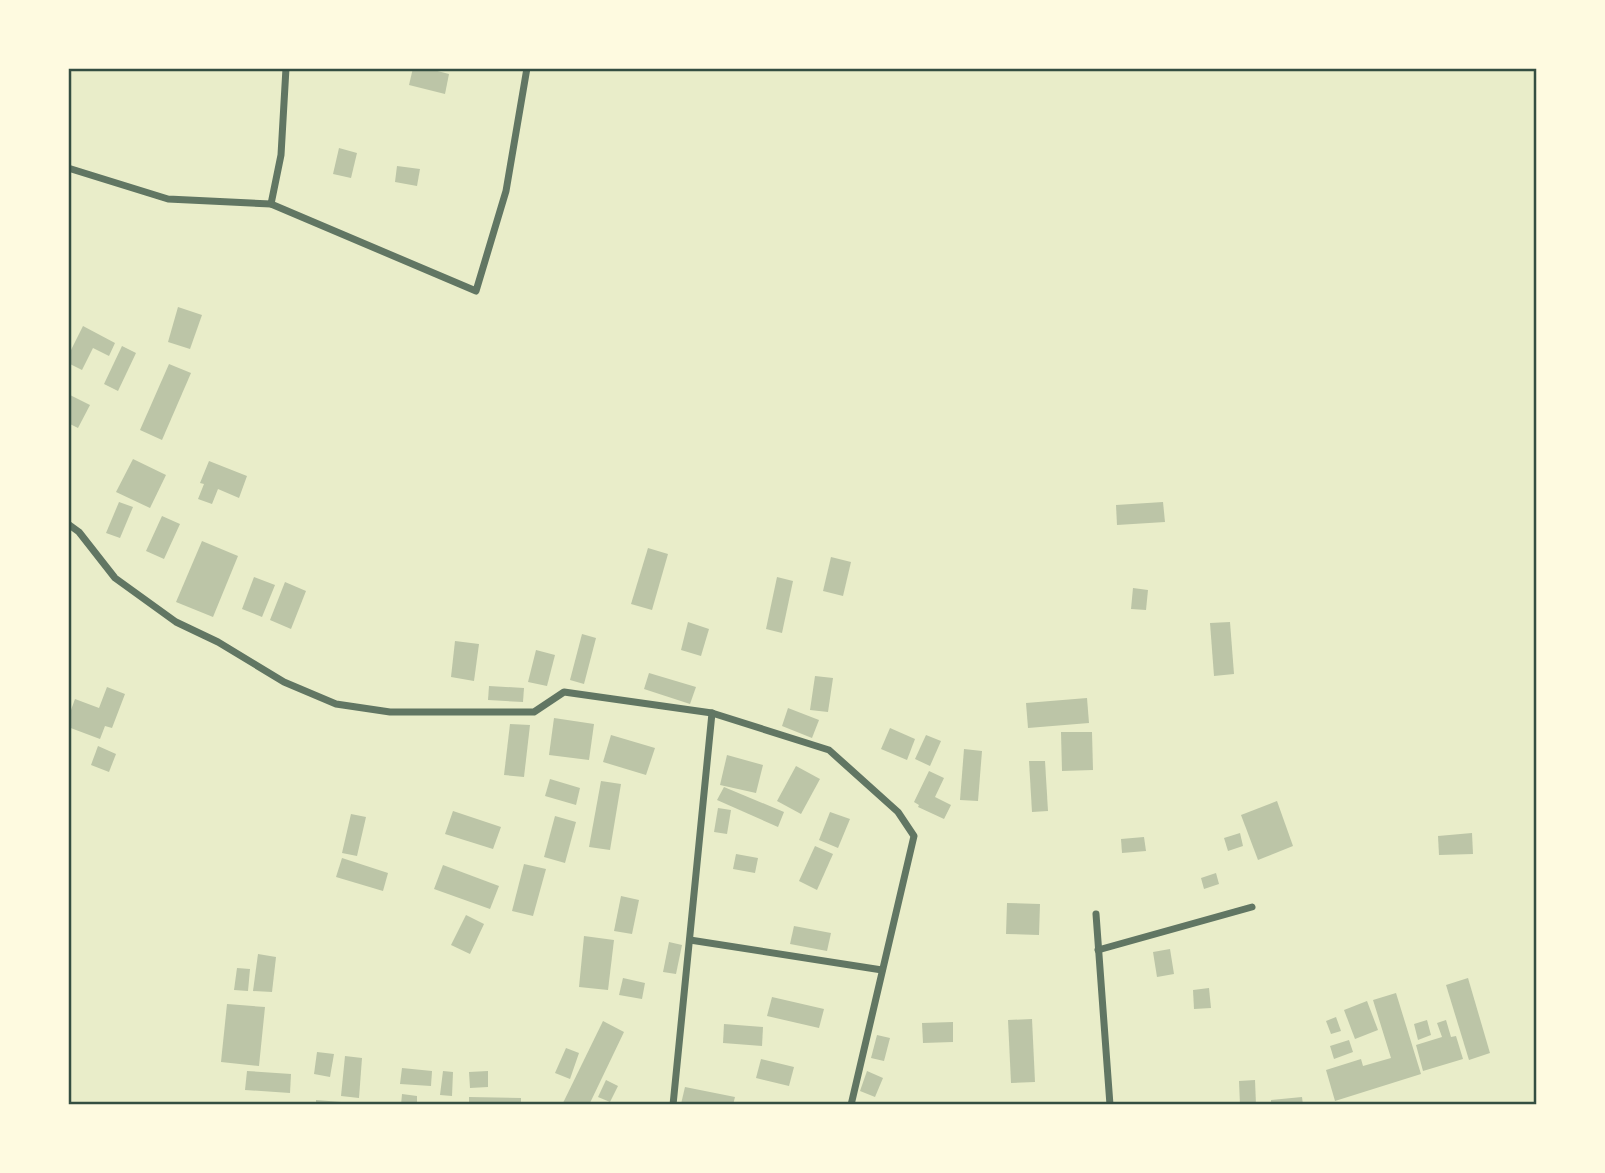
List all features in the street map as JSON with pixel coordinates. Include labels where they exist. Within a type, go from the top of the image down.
[{"type":"street","points":[[271,204],[281,155],[286,68]]},
{"type":"street","points":[[68,168],[168,199],[271,204],[476,291],[506,191],[527,68]]},
{"type":"street","points":[[68,524],[79,532],[115,578],[176,622],[218,642],[284,682],[336,704],[390,712],[534,712],[564,692],[712,713],[828,750],[898,812],[914,836],[850,1105]]},
{"type":"street","points":[[673,1105],[712,713]]},
{"type":"street","points":[[1098,950],[1252,907]]},
{"type":"street","points":[[1096,914],[1110,1105]]},
{"type":"street","points":[[690,940],[882,970]]},
{"type":"building","points":[[413,68],[426,68],[449,74],[445,94],[409,85]]},
{"type":"building","points":[[339,148],[357,153],[351,178],[333,174]]},
{"type":"building","points":[[397,166],[420,169],[417,186],[395,182]]},
{"type":"building","points":[[178,307],[202,315],[190,349],[168,342]]},
{"type":"building","points":[[83,326],[115,343],[109,356],[93,348],[82,370],[68,363],[68,356]]},
{"type":"building","points":[[122,346],[136,353],[118,391],[104,384]]},
{"type":"building","points":[[169,364],[191,373],[162,440],[140,430]]},
{"type":"building","points":[[68,394],[90,405],[78,428],[68,423]]},
{"type":"building","points":[[133,459],[166,475],[150,508],[116,492]]},
{"type":"building","points":[[209,461],[247,476],[239,498],[218,489],[212,504],[198,499],[204,484],[200,483]]},
{"type":"building","points":[[119,502],[133,507],[120,538],[106,533]]},
{"type":"building","points":[[1163,502],[1165,522],[1117,525],[1116,505]]},
{"type":"building","points":[[162,516],[180,524],[164,559],[146,551]]},
{"type":"building","points":[[202,541],[238,556],[213,617],[176,602]]},
{"type":"building","points":[[648,548],[668,554],[652,610],[631,604]]},
{"type":"building","points":[[831,557],[851,562],[843,596],[823,591]]},
{"type":"building","points":[[254,577],[275,585],[262,617],[242,609]]},
{"type":"building","points":[[777,577],[793,581],[782,633],[766,629]]},
{"type":"building","points":[[285,582],[306,591],[291,629],[270,620]]},
{"type":"building","points":[[1133,588],[1148,590],[1146,610],[1131,609]]},
{"type":"building","points":[[688,622],[709,629],[701,656],[681,650]]},
{"type":"building","points":[[1230,622],[1234,674],[1214,676],[1210,623]]},
{"type":"building","points":[[582,634],[596,638],[584,684],[570,680]]},
{"type":"building","points":[[455,641],[479,644],[474,681],[451,677]]},
{"type":"building","points":[[536,650],[555,655],[547,686],[528,682]]},
{"type":"building","points":[[649,673],[696,687],[690,704],[644,689]]},
{"type":"building","points":[[815,676],[833,678],[828,712],[810,710]]},
{"type":"building","points":[[489,686],[524,688],[523,702],[488,700]]},
{"type":"building","points":[[107,687],[125,694],[112,728],[105,726],[100,739],[68,727],[68,708],[71,710],[75,699],[99,708]]},
{"type":"building","points":[[1087,698],[1089,723],[1028,728],[1026,703]]},
{"type":"building","points":[[788,708],[819,720],[812,738],[782,726]]},
{"type":"building","points":[[554,718],[594,724],[589,760],[549,755]]},
{"type":"building","points":[[510,724],[530,725],[524,777],[504,775]]},
{"type":"building","points":[[890,728],[915,739],[907,760],[881,749]]},
{"type":"building","points":[[1061,732],[1092,732],[1093,770],[1062,771]]},
{"type":"building","points":[[611,735],[655,748],[646,775],[603,762]]},
{"type":"building","points":[[926,735],[941,741],[930,766],[915,759]]},
{"type":"building","points":[[98,746],[116,754],[109,772],[91,765]]},
{"type":"building","points":[[964,749],[982,751],[978,801],[960,800]]},
{"type":"building","points":[[727,755],[763,765],[756,793],[720,785]]},
{"type":"building","points":[[1029,761],[1045,761],[1048,811],[1032,812]]},
{"type":"building","points":[[796,766],[820,779],[801,814],[777,801]]},
{"type":"building","points":[[929,771],[944,778],[935,797],[951,805],[944,819],[918,807],[914,802]]},
{"type":"building","points":[[550,779],[580,788],[576,805],[545,796]]},
{"type":"building","points":[[601,781],[621,784],[610,850],[589,847]]},
{"type":"building","points":[[724,787],[784,812],[778,827],[717,800]]},
{"type":"building","points":[[1277,801],[1293,846],[1258,860],[1241,815]]},
{"type":"building","points":[[718,808],[731,810],[727,834],[714,832]]},
{"type":"building","points":[[453,811],[501,827],[493,849],[445,834]]},
{"type":"building","points":[[830,812],[850,819],[838,848],[819,840]]},
{"type":"building","points":[[351,814],[366,817],[357,856],[342,853]]},
{"type":"building","points":[[555,816],[576,822],[565,863],[544,857]]},
{"type":"building","points":[[1240,833],[1243,846],[1228,851],[1224,838]]},
{"type":"building","points":[[1472,833],[1473,854],[1439,855],[1438,836]]},
{"type":"building","points":[[1144,837],[1146,851],[1122,853],[1121,839]]},
{"type":"building","points":[[815,846],[833,854],[817,890],[799,881]]},
{"type":"building","points":[[736,854],[758,858],[755,873],[733,869]]},
{"type":"building","points":[[342,858],[388,873],[383,891],[336,877]]},
{"type":"building","points":[[524,864],[546,869],[533,916],[512,911]]},
{"type":"building","points":[[443,865],[499,886],[490,909],[434,889]]},
{"type":"building","points":[[1216,873],[1219,884],[1204,889],[1201,878]]},
{"type":"building","points":[[621,896],[639,900],[632,934],[614,931]]},
{"type":"building","points":[[1007,903],[1040,904],[1039,935],[1006,934]]},
{"type":"building","points":[[466,915],[484,924],[470,954],[451,945]]},
{"type":"building","points":[[794,926],[831,933],[827,951],[790,944]]},
{"type":"building","points":[[584,936],[614,940],[608,990],[579,987]]},
{"type":"building","points":[[669,942],[682,945],[676,974],[663,972]]},
{"type":"building","points":[[1170,949],[1174,974],[1157,977],[1153,952]]},
{"type":"building","points":[[258,954],[276,957],[272,992],[253,991]]},
{"type":"building","points":[[237,968],[250,969],[248,991],[234,990]]},
{"type":"building","points":[[623,978],[645,983],[642,999],[619,995]]},
{"type":"building","points":[[1468,978],[1490,1053],[1469,1060],[1446,985]]},
{"type":"building","points":[[1209,988],[1211,1008],[1194,1009],[1193,990]]},
{"type":"building","points":[[1396,993],[1421,1074],[1335,1101],[1326,1070],[1361,1059],[1363,1066],[1391,1058],[1373,1000]]},
{"type":"building","points":[[772,997],[824,1009],[819,1028],[767,1016]]},
{"type":"building","points":[[1367,1001],[1378,1030],[1355,1039],[1344,1010]]},
{"type":"building","points":[[227,1004],[265,1007],[259,1066],[221,1062]]},
{"type":"building","points":[[1336,1017],[1341,1031],[1331,1034],[1326,1021]]},
{"type":"building","points":[[1032,1019],[1035,1082],[1011,1083],[1008,1020]]},
{"type":"building","points":[[1427,1020],[1431,1035],[1418,1040],[1414,1024]]},
{"type":"building","points":[[1446,1020],[1451,1037],[1456,1036],[1463,1059],[1423,1071],[1416,1045],[1442,1037],[1437,1023]]},
{"type":"building","points":[[603,1021],[624,1032],[589,1105],[562,1105]]},
{"type":"building","points":[[953,1022],[953,1042],[923,1043],[922,1023]]},
{"type":"building","points":[[724,1024],[763,1027],[762,1046],[723,1043]]},
{"type":"building","points":[[877,1035],[890,1038],[884,1061],[871,1058]]},
{"type":"building","points":[[1349,1040],[1353,1052],[1334,1059],[1330,1046]]},
{"type":"building","points":[[566,1048],[579,1053],[570,1079],[555,1073]]},
{"type":"building","points":[[317,1052],[334,1054],[330,1077],[314,1074]]},
{"type":"building","points":[[345,1056],[362,1058],[359,1098],[341,1096]]},
{"type":"building","points":[[761,1059],[794,1067],[789,1086],[756,1078]]},
{"type":"building","points":[[402,1068],[432,1071],[431,1086],[400,1084]]},
{"type":"building","points":[[247,1071],[291,1074],[290,1093],[245,1090]]},
{"type":"building","points":[[443,1071],[453,1072],[452,1096],[440,1095]]},
{"type":"building","points":[[488,1071],[488,1087],[470,1088],[469,1072]]},
{"type":"building","points":[[867,1071],[883,1078],[875,1097],[860,1091]]},
{"type":"building","points":[[606,1080],[618,1086],[610,1102],[598,1097]]},
{"type":"building","points":[[1255,1080],[1256,1105],[1240,1105],[1239,1081]]},
{"type":"building","points":[[685,1087],[735,1097],[733,1105],[681,1104]]},
{"type":"building","points":[[402,1094],[417,1096],[417,1105],[401,1105]]},
{"type":"building","points":[[469,1097],[521,1098],[521,1105],[469,1105]]},
{"type":"building","points":[[1302,1097],[1303,1105],[1271,1105],[1271,1100]]},
{"type":"building","points":[[316,1100],[354,1103],[354,1105],[316,1105]]}]
